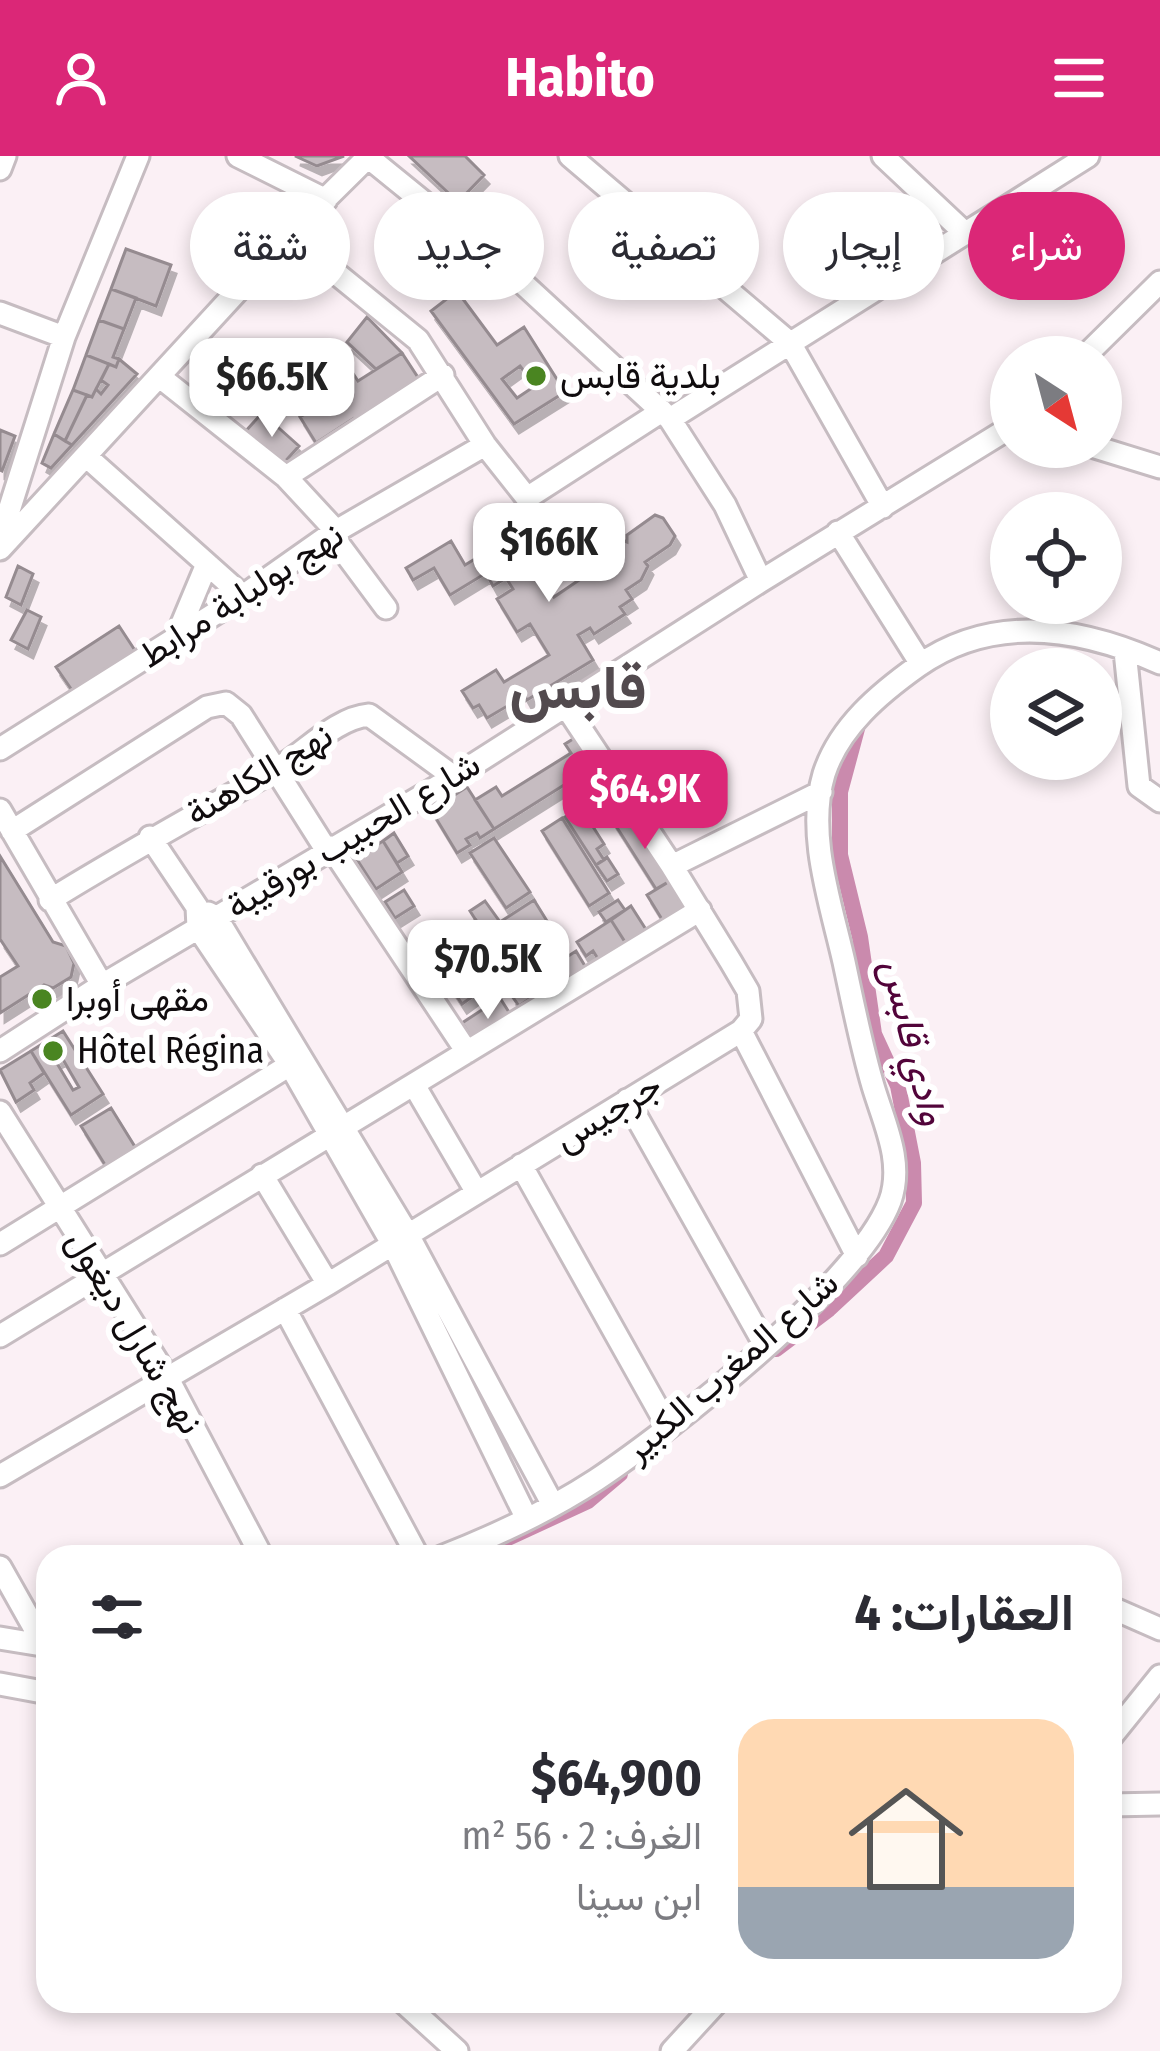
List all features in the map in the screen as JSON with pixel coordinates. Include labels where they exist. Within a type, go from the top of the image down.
[{"type":"street","points":[[0,169],[5,156]]},
{"type":"street","points":[[0,539],[64,338],[138,156]]},
{"type":"street","points":[[238,156],[310,192]]},
{"type":"street","points":[[570,156],[790,344],[883,507]]},
{"type":"street","points":[[883,156],[966,234]]},
{"type":"street","points":[[350,283],[403,325],[526,498],[790,344],[1088,156]]},
{"type":"street","points":[[334,192],[369,157],[517,278],[666,415],[725,505],[760,580]]},
{"type":"street","points":[[1105,336],[1160,282]]},
{"type":"street","points":[[0,549],[230,300]]},
{"type":"street","points":[[0,313],[64,338]]},
{"type":"street","name":"نهج بولبابة مرابط","points":[[286,477],[442,375]]},
{"type":"street","points":[[160,377],[286,477],[334,533],[386,608]]},
{"type":"street","name":"شارع الحبيب بورقيبة","points":[[0,1051],[203,917],[454,777],[760,580],[990,440]]},
{"type":"street","name":"نهج بولبابة مرابط","points":[[0,749],[334,533],[485,445]]},
{"type":"street","points":[[1122,455],[1160,467]]},
{"type":"street","points":[[87,458],[243,596]]},
{"type":"street","points":[[838,532],[921,664]]},
{"type":"street","points":[[181,636],[207,564]]},
{"type":"street","name":"شارع المغرب الكبير","points":[[468,1545],[596,1480],[668,1427],[765,1345],[857,1256],[880,1225],[896,1172],[892,1146],[857,1026],[826,884],[821,792],[830,760],[850,727],[921,664],[975,636],[1014,629],[1074,637],[1160,663]]},
{"type":"street","points":[[1125,651],[1139,786],[1160,801]]},
{"type":"street","points":[[12,831],[216,703],[233,707],[467,1052]]},
{"type":"street","points":[[565,705],[731,962],[752,1004],[751,1019],[741,1031],[857,1256]]},
{"type":"street","name":"نهج الكاهنة","points":[[401,1240],[296,1061],[150,837],[276,770],[349,719],[369,716],[454,777]]},
{"type":"street","points":[[672,866],[821,792]]},
{"type":"street","points":[[0,810],[102,985]]},
{"type":"street","points":[[50,900],[150,837]]},
{"type":"street","points":[[0,1336],[700,910]]},
{"type":"street","name":"جرجيس","points":[[0,1476],[328,1284],[741,1031]]},
{"type":"street","points":[[0,1244],[296,1061]]},
{"type":"street","points":[[414,1085],[476,1191]]},
{"type":"street","points":[[628,1100],[765,1345]]},
{"type":"street","name":"نهج شارل ديغول","points":[[0,1112],[9,1143],[60,1206],[167,1377],[256,1545]]},
{"type":"street","points":[[521,1165],[668,1427]]},
{"type":"street","points":[[262,1175],[328,1284]]},
{"type":"street","points":[[401,1240],[553,1505]]},
{"type":"street","points":[[401,1240],[527,1519]]},
{"type":"street","points":[[285,1309],[412,1545]]},
{"type":"street","points":[[0,1567],[36,1628]]},
{"type":"street","points":[[1122,1612],[1160,1629]]},
{"type":"street","points":[[0,1637],[36,1643]]},
{"type":"street","points":[[1122,1723],[1160,1676]]},
{"type":"street","points":[[0,1684],[36,1691]]},
{"type":"street","points":[[1122,1805],[1160,1804]]},
{"type":"street","points":[[416,2013],[457,2051]]},
{"type":"street","points":[[672,2051],[707,2013]]},
{"type":"building","points":[[295,156],[344,156],[317,166]]},
{"type":"building","points":[[409,156],[465,156],[484,175],[468,192],[447,192]]},
{"type":"building","points":[[126,249],[171,265],[156,306],[111,289]]},
{"type":"building","points":[[111,289],[136,298],[124,329],[99,320]]},
{"type":"building","points":[[445,300],[464,300],[497,345],[524,327],[565,392],[514,424],[431,311]],"holes":[[[520,366],[535,386],[517,398],[502,379]]]},
{"type":"building","points":[[367,317],[402,353],[376,369],[347,342]]},
{"type":"building","points":[[99,320],[124,329],[113,357],[119,359],[116,367],[86,355]]},
{"type":"building","points":[[402,353],[419,379],[356,425],[353,419],[316,443],[300,417],[332,397],[326,388],[352,372],[358,381]]},
{"type":"building","points":[[86,355],[109,364],[92,397],[73,390]]},
{"type":"building","points":[[119,359],[137,374],[72,445],[65,441],[87,395],[92,397],[96,389],[101,394],[108,385],[101,380],[109,364],[116,367]]},
{"type":"building","points":[[73,390],[87,395],[65,441],[54,434]]},
{"type":"building","points":[[262,413],[299,446],[281,466],[244,433]]},
{"type":"building","points":[[0,430],[15,436],[2,471],[0,470]]},
{"type":"building","points":[[54,434],[72,445],[51,468],[42,463]]},
{"type":"building","points":[[655,515],[663,518],[675,536],[645,562],[648,566],[641,580],[626,590],[632,599],[620,607],[625,614],[594,634],[590,628],[578,635],[593,660],[527,700],[522,691],[511,697],[514,702],[487,718],[479,705],[473,708],[462,691],[496,670],[504,682],[549,655],[530,624],[517,632],[497,599],[513,589],[506,578],[493,586],[486,573],[450,595],[434,568],[413,580],[406,568],[451,541],[465,565],[516,534],[554,597],[616,555],[611,551],[617,538],[627,542],[627,535]]},
{"type":"building","points":[[18,566],[33,574],[21,605],[6,597]]},
{"type":"building","points":[[27,610],[41,617],[28,649],[11,640]]},
{"type":"building","points":[[119,626],[138,655],[76,696],[56,667]]},
{"type":"building","points":[[581,734],[599,763],[494,829],[475,800],[496,787],[502,796],[571,753],[565,744]]},
{"type":"building","points":[[467,787],[494,829],[480,838],[477,833],[466,839],[470,845],[457,853],[431,810]]},
{"type":"building","points":[[621,793],[634,814],[616,826],[602,804]]},
{"type":"building","points":[[581,808],[604,844],[597,849],[604,860],[596,865],[565,817]]},
{"type":"building","points":[[634,814],[675,878],[656,889],[616,826]]},
{"type":"building","points":[[562,818],[609,893],[589,906],[542,831]]},
{"type":"building","points":[[394,833],[408,856],[397,863],[383,841]]},
{"type":"building","points":[[494,838],[530,892],[506,908],[470,853]]},
{"type":"building","points":[[383,841],[402,872],[376,889],[356,858]]},
{"type":"building","points":[[0,856],[53,942],[66,946],[74,963],[71,977],[53,988],[44,985],[0,1013],[0,977],[18,966],[0,939]]},
{"type":"building","points":[[607,857],[618,874],[607,881],[596,865]]},
{"type":"building","points":[[675,878],[686,906],[663,921],[647,895]]},
{"type":"building","points":[[404,890],[414,906],[395,918],[385,902]]},
{"type":"building","points":[[534,900],[547,921],[523,937],[514,923],[504,929],[500,922]]},
{"type":"building","points":[[618,900],[625,910],[606,922],[599,912]]},
{"type":"building","points":[[485,901],[500,922],[484,933],[470,911]]},
{"type":"building","points":[[631,906],[647,931],[627,945],[611,920]]},
{"type":"building","points":[[476,920],[487,937],[444,965],[433,948]]},
{"type":"building","points":[[611,920],[627,945],[600,962],[593,951],[586,956],[577,942]]},
{"type":"building","points":[[576,951],[588,971],[552,995],[539,975]]},
{"type":"building","points":[[457,957],[480,991],[462,1004],[439,969]]},
{"type":"building","points":[[534,968],[547,987],[519,1006],[511,982]]},
{"type":"building","points":[[500,998],[514,1020],[476,1045],[462,1023]]},
{"type":"building","points":[[63,1031],[103,1094],[71,1115],[31,1051]],"holes":[[[61,1056],[79,1087],[73,1090],[55,1060]]]},
{"type":"building","points":[[31,1051],[44,1073],[30,1083],[34,1090],[16,1102],[0,1070]]},
{"type":"building","points":[[111,1108],[137,1150],[107,1168],[81,1126]]},
{"type":"waterway","name":"وادي قابس","points":[[776,1349],[829,1309],[886,1256],[914,1203],[913,1163],[898,1086],[874,1034],[860,937],[840,855],[840,792],[858,725]]},
{"type":"waterway","name":"وادي قابس","points":[[497,1543],[588,1501],[620,1474]]},
{"type":"place","name":"بلدية قابس","points":[[536,376]]},
{"type":"place","name":"مقهى أوبرا","points":[[42,999]]},
{"type":"place","name":"Hôtel Régina","points":[[53,1051]]},
{"type":"district","name":"قابس","points":[[578,688]]}]
